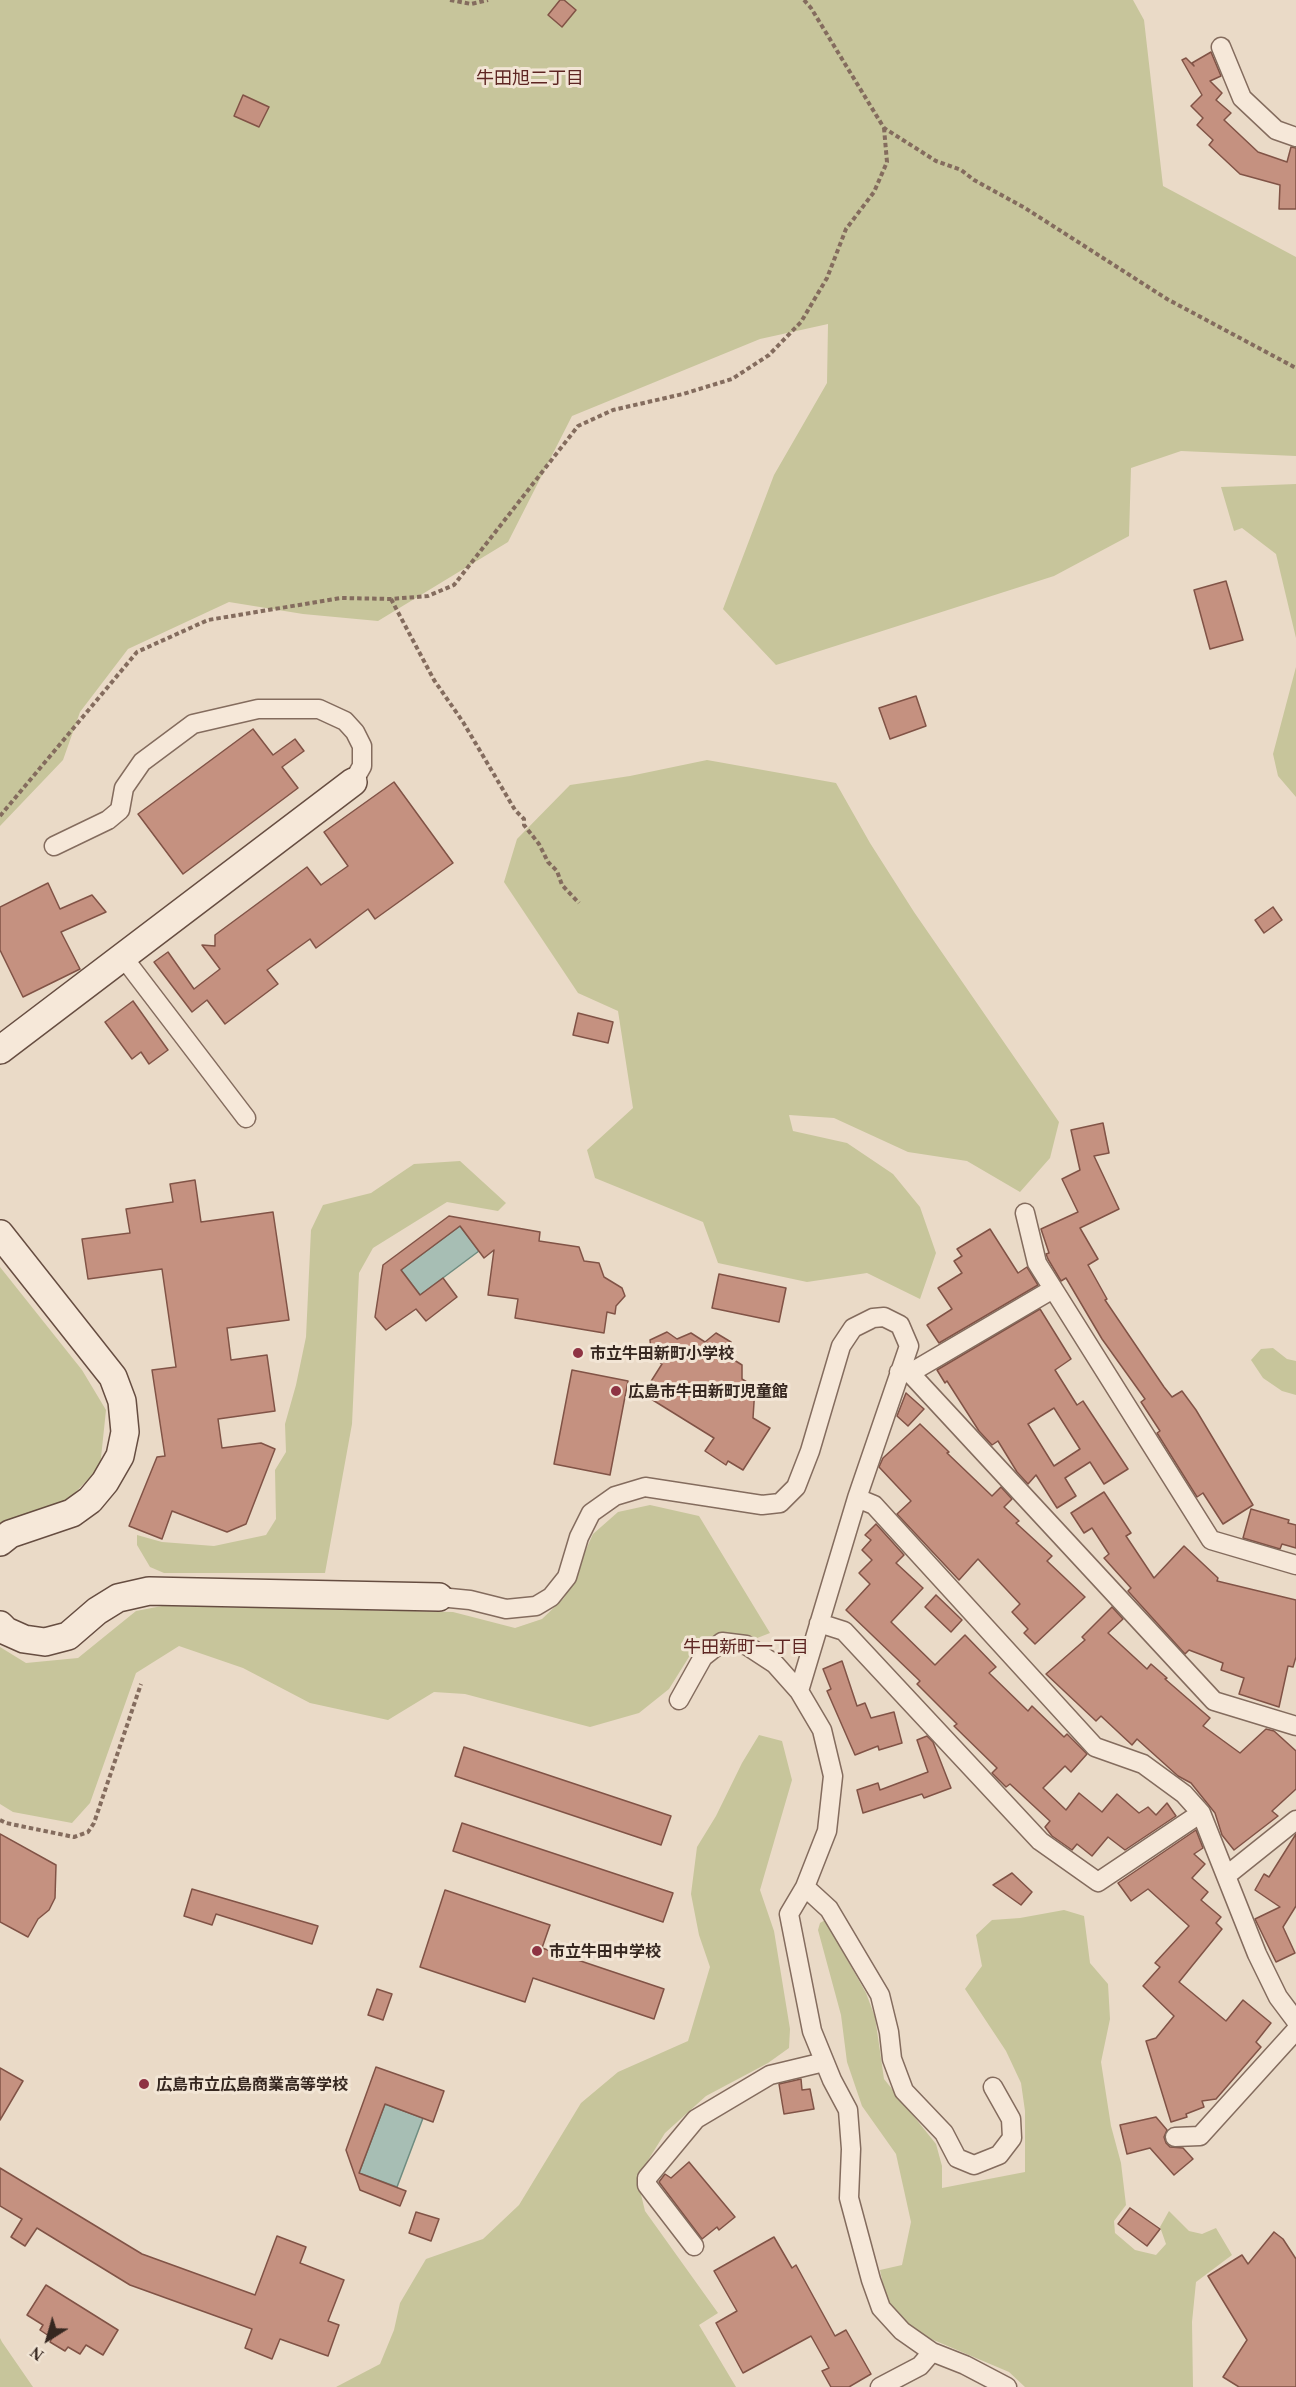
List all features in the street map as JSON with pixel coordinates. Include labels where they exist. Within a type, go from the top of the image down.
[{"type":"street","points":[[1221,47],[1242,98],[1276,130],[1296,137]]},
{"type":"street","points":[[0,1050],[353,782],[362,766],[362,746],[355,732],[345,721],[319,709],[258,709],[193,724],[142,762],[124,788],[120,810],[108,820],[54,846]]},
{"type":"street","points":[[123,957],[246,1118]]},
{"type":"street","points":[[1026,1213],[1037,1263],[1211,1540],[1296,1565]]},
{"type":"street","points":[[0,1234],[113,1377],[122,1401],[125,1432],[120,1456],[105,1482],[90,1500],[72,1513],[10,1534],[0,1542]]},
{"type":"street","points":[[904,1373],[1053,1289]]},
{"type":"street","points":[[0,1625],[6,1631],[24,1639],[45,1642],[68,1635],[97,1611],[118,1598],[149,1591],[439,1597],[470,1600],[506,1609],[536,1606],[551,1597],[567,1577],[579,1538],[591,1513],[615,1496],[645,1487],[762,1505],[780,1503],[796,1487],[810,1451],[842,1346],[853,1328],[873,1318],[884,1317],[900,1325],[909,1346],[904,1373],[857,1498],[799,1691]]},
{"type":"street","points":[[904,1373],[1214,1701],[1296,1726]]},
{"type":"street","points":[[857,1498],[874,1505],[1095,1747],[1143,1764],[1184,1794],[1201,1813],[1257,1954],[1278,1997],[1296,2021]]},
{"type":"street","points":[[819,1623],[844,1631],[1040,1841],[1098,1882],[1201,1813]]},
{"type":"street","points":[[679,1700],[703,1657],[722,1642],[746,1646],[775,1664],[799,1691],[822,1730],[833,1776],[827,1831],[806,1887],[789,1914],[812,2031],[832,2080],[848,2110],[851,2149],[849,2198],[871,2280],[881,2308],[902,2331],[932,2352],[965,2365],[1007,2387]]},
{"type":"street","points":[[1226,1876],[1296,1820]]},
{"type":"street","points":[[806,1887],[829,1908],[880,1995],[889,2032],[892,2059],[904,2091],[944,2133],[957,2158],[974,2165],[999,2155],[1012,2138],[1011,2119],[993,2087]]},
{"type":"street","points":[[1175,2136],[1200,2136],[1296,2030]]},
{"type":"street","points":[[694,2246],[647,2185],[647,2178],[696,2119],[770,2075],[824,2062]]},
{"type":"street","points":[[880,2387],[920,2366],[932,2352]]},
{"type":"path","points":[[450,0],[471,4],[488,0]]},
{"type":"path","points":[[0,816],[137,652],[208,620],[341,598],[391,599],[428,596],[454,585],[578,426],[614,410],[682,394],[732,379],[770,355],[801,322],[827,278],[846,229],[874,192],[887,162],[884,128],[804,0]]},
{"type":"path","points":[[884,128],[936,161],[961,170],[974,180],[1025,208],[1167,299],[1296,368]]},
{"type":"path","points":[[391,599],[434,680],[463,722],[515,810],[524,819],[524,825],[539,844],[548,862],[557,871],[562,885],[579,903]]},
{"type":"path","points":[[0,1820],[74,1837],[88,1833],[94,1823],[141,1684]]},
{"type":"shaded area","points":[[0,0],[1133,0],[1144,20],[1163,186],[1296,257],[1296,456],[1181,451],[1131,468],[1129,536],[1054,576],[776,665],[723,609],[774,475],[827,383],[828,324],[760,339],[572,416],[508,542],[378,621],[303,614],[229,602],[128,649],[80,712],[63,760],[0,826]]},
{"type":"shaded area","points":[[1296,484],[1296,638],[1276,554],[1242,528],[1234,531],[1221,487]]},
{"type":"shaded area","points":[[1296,667],[1296,797],[1278,776],[1273,754]]},
{"type":"shaded area","points":[[707,760],[836,783],[870,843],[914,912],[1059,1122],[1050,1158],[1020,1192],[967,1161],[908,1152],[834,1118],[789,1115],[793,1131],[847,1143],[893,1174],[920,1207],[936,1253],[920,1299],[867,1273],[807,1282],[718,1263],[703,1222],[595,1178],[587,1150],[633,1108],[618,1011],[578,993],[504,882],[517,839],[570,785],[630,776]]},
{"type":"shaded area","points":[[460,1161],[506,1203],[498,1211],[447,1202],[373,1248],[359,1273],[352,1424],[325,1573],[164,1573],[150,1567],[137,1545],[137,1535],[162,1542],[214,1546],[266,1535],[276,1519],[275,1470],[286,1452],[285,1424],[306,1337],[311,1230],[323,1205],[371,1193],[414,1164]]},
{"type":"shaded area","points":[[460,1226],[479,1251],[420,1295],[401,1270]]},
{"type":"shaded area","points":[[0,1267],[82,1370],[106,1410],[100,1467],[58,1510],[0,1526]]},
{"type":"shaded area","points":[[1273,1348],[1287,1359],[1296,1361],[1296,1395],[1282,1391],[1263,1378],[1251,1360],[1261,1349]]},
{"type":"shaded area","points":[[650,1505],[699,1516],[770,1633],[752,1640],[721,1633],[697,1644],[669,1689],[639,1713],[590,1727],[465,1694],[434,1692],[388,1720],[310,1703],[243,1668],[179,1646],[136,1673],[90,1803],[72,1823],[13,1812],[0,1804],[0,1647],[26,1663],[78,1658],[136,1611],[162,1606],[453,1612],[515,1628],[542,1619],[564,1598],[593,1534],[618,1512]]},
{"type":"shaded area","points":[[759,1735],[782,1741],[792,1780],[760,1890],[774,1931],[790,2029],[789,2048],[768,2063],[706,2096],[665,2133],[637,2178],[645,2211],[718,2313],[699,2325],[736,2387],[336,2387],[380,2364],[394,2330],[400,2303],[426,2259],[483,2239],[519,2205],[581,2103],[618,2072],[688,2041],[710,1967],[699,1935],[691,1894],[697,1847]]},
{"type":"shaded area","points":[[1064,1910],[1084,1916],[1090,1963],[1108,1984],[1110,2019],[1101,2062],[1111,2126],[1121,2163],[1126,2205],[1114,2221],[1115,2233],[1135,2250],[1156,2255],[1166,2244],[1160,2227],[1169,2211],[1189,2231],[1202,2234],[1216,2228],[1232,2255],[1196,2282],[1192,2322],[1193,2387],[1025,2387],[1009,2372],[917,2333],[894,2314],[885,2294],[880,2270],[902,2265],[911,2222],[896,2154],[862,2106],[847,2062],[841,2015],[818,1930],[820,1923],[825,1920],[866,1993],[875,2017],[884,2079],[936,2144],[942,2166],[942,2188],[1025,2172],[1025,2111],[1021,2083],[1006,2051],[965,1989],[982,1966],[976,1935],[992,1920],[1020,1918]]},
{"type":"shaded area","points":[[385,2104],[423,2118],[397,2187],[359,2173]]},
{"type":"shaded area","points":[[0,2338],[2,2342],[33,2387],[0,2387]]},
{"type":"building","points":[[560,0],[564,0],[576,10],[562,27],[548,15]]},
{"type":"building","points":[[1211,52],[1221,76],[1210,81],[1222,93],[1216,100],[1231,113],[1224,120],[1258,152],[1287,162],[1291,147],[1296,148],[1296,209],[1279,209],[1280,185],[1240,174],[1209,145],[1213,140],[1197,125],[1203,118],[1191,106],[1202,95],[1182,60],[1186,58],[1194,66],[1192,63]]},
{"type":"building","points":[[243,95],[269,107],[259,127],[234,116]]},
{"type":"building","points":[[1226,581],[1243,640],[1210,649],[1194,590]]},
{"type":"building","points":[[916,696],[926,726],[890,739],[879,708]]},
{"type":"building","points":[[253,729],[273,755],[295,739],[304,751],[282,767],[298,788],[183,874],[138,814]]},
{"type":"building","points":[[394,782],[453,863],[375,919],[368,909],[316,948],[310,939],[267,970],[278,984],[225,1024],[207,1000],[192,1012],[154,962],[168,952],[194,989],[220,969],[202,945],[215,946],[215,935],[307,867],[321,885],[348,866],[324,832]]},
{"type":"building","points":[[48,883],[60,909],[92,895],[106,912],[61,932],[80,969],[23,997],[0,950],[0,907]]},
{"type":"building","points":[[1273,907],[1282,920],[1264,933],[1255,920]]},
{"type":"building","points":[[133,1001],[168,1050],[149,1064],[141,1052],[132,1059],[105,1022]]},
{"type":"building","points":[[578,1013],[613,1022],[608,1043],[573,1035]]},
{"type":"building","points":[[1103,1123],[1109,1153],[1094,1156],[1119,1209],[1080,1228],[1098,1259],[1088,1265],[1107,1299],[1105,1300],[1164,1387],[1172,1397],[1182,1391],[1196,1410],[1253,1505],[1223,1524],[1203,1493],[1197,1497],[1157,1433],[1160,1431],[1141,1402],[1145,1399],[1102,1339],[1066,1278],[1061,1281],[1046,1254],[1049,1253],[1041,1229],[1078,1212],[1062,1179],[1080,1170],[1071,1130]]},
{"type":"building","points":[[195,1180],[201,1222],[273,1212],[289,1320],[227,1328],[231,1360],[267,1355],[275,1411],[218,1419],[222,1448],[261,1443],[275,1449],[246,1524],[227,1532],[172,1511],[162,1539],[129,1526],[157,1457],[165,1456],[152,1370],[176,1367],[162,1269],[88,1279],[82,1239],[130,1233],[126,1209],[173,1202],[170,1184]]},
{"type":"building","points":[[449,1216],[540,1232],[539,1241],[579,1247],[584,1261],[599,1263],[604,1277],[622,1288],[625,1296],[616,1306],[615,1314],[607,1312],[604,1333],[515,1318],[518,1299],[488,1295],[494,1250],[484,1258],[460,1226],[401,1270],[420,1295],[443,1278],[457,1297],[426,1321],[416,1309],[386,1330],[375,1317],[383,1265]]},
{"type":"building","points":[[990,1229],[1018,1273],[1027,1267],[1038,1285],[939,1343],[927,1325],[952,1309],[938,1288],[962,1273],[954,1261],[962,1256],[957,1249]]},
{"type":"building","points":[[719,1274],[786,1288],[779,1322],[712,1308]]},
{"type":"building","points":[[1040,1309],[1071,1359],[1055,1370],[1077,1405],[1083,1401],[1128,1469],[1104,1484],[1090,1462],[1065,1478],[1076,1496],[1057,1508],[1036,1475],[1028,1484],[1017,1472],[998,1441],[992,1445],[979,1431],[947,1381],[945,1383],[937,1370]],"holes":[[[1054,1408],[1080,1449],[1054,1466],[1028,1424]]]},
{"type":"building","points":[[667,1332],[677,1339],[691,1333],[705,1342],[716,1333],[731,1342],[731,1358],[742,1365],[742,1379],[755,1387],[753,1418],[770,1428],[743,1470],[728,1461],[726,1465],[705,1451],[714,1438],[643,1394],[662,1364],[652,1357],[650,1340]]},
{"type":"building","points":[[572,1370],[628,1381],[610,1475],[554,1464]]},
{"type":"building","points":[[906,1393],[924,1409],[908,1426],[897,1416]]},
{"type":"building","points":[[920,1424],[992,1496],[1001,1487],[1012,1499],[1004,1507],[1019,1521],[1016,1523],[1052,1556],[1047,1561],[1085,1597],[1035,1644],[1024,1633],[1028,1629],[1012,1612],[1020,1604],[978,1559],[959,1580],[897,1514],[911,1501],[879,1467],[883,1458]]},
{"type":"building","points":[[1104,1492],[1131,1533],[1126,1536],[1154,1578],[1184,1546],[1218,1578],[1217,1581],[1296,1600],[1296,1657],[1293,1667],[1288,1666],[1279,1707],[1239,1694],[1244,1678],[1221,1670],[1223,1663],[1189,1650],[1185,1654],[1128,1591],[1131,1588],[1104,1558],[1109,1554],[1092,1528],[1084,1533],[1071,1513]]},
{"type":"building","points":[[1251,1509],[1289,1520],[1288,1523],[1296,1525],[1296,1548],[1282,1544],[1280,1549],[1243,1538]]},
{"type":"building","points":[[876,1524],[904,1555],[896,1563],[923,1588],[891,1622],[935,1665],[965,1635],[996,1667],[989,1673],[1028,1711],[1032,1706],[1064,1737],[1067,1734],[1087,1754],[1071,1772],[1065,1766],[1043,1788],[1066,1810],[1079,1793],[1102,1812],[1117,1794],[1139,1813],[1148,1807],[1156,1815],[1167,1803],[1176,1816],[1125,1850],[1108,1837],[1092,1856],[1077,1844],[1072,1850],[1052,1836],[1045,1827],[1050,1821],[1010,1784],[1006,1787],[992,1773],[997,1768],[954,1726],[957,1724],[917,1684],[920,1681],[846,1610],[870,1584],[859,1573],[872,1560],[862,1550],[871,1540],[865,1535]]},
{"type":"building","points":[[936,1595],[962,1620],[951,1632],[925,1607]]},
{"type":"building","points":[[1112,1607],[1123,1619],[1108,1633],[1147,1669],[1151,1664],[1210,1718],[1203,1726],[1240,1753],[1266,1729],[1274,1731],[1296,1751],[1296,1789],[1272,1811],[1278,1816],[1234,1850],[1222,1835],[1215,1813],[1191,1783],[1178,1776],[1137,1739],[1132,1745],[1101,1716],[1096,1721],[1046,1674],[1085,1640],[1082,1637]]},
{"type":"building","points":[[842,1661],[857,1706],[865,1703],[871,1718],[894,1712],[902,1743],[879,1750],[878,1746],[855,1755],[827,1691],[831,1689],[823,1669]]},
{"type":"building","points":[[927,1736],[933,1742],[951,1788],[924,1798],[922,1794],[863,1813],[857,1790],[878,1783],[880,1790],[928,1772],[917,1740]]},
{"type":"building","points":[[464,1747],[671,1816],[661,1845],[455,1776]]},
{"type":"building","points":[[462,1823],[673,1893],[663,1922],[453,1851]]},
{"type":"building","points":[[1196,1830],[1203,1848],[1194,1854],[1205,1864],[1192,1878],[1208,1892],[1201,1900],[1221,1917],[1216,1923],[1222,1929],[1179,1982],[1226,2021],[1243,2000],[1271,2023],[1256,2042],[1261,2047],[1216,2099],[1202,2101],[1204,2107],[1186,2114],[1187,2117],[1171,2122],[1146,2041],[1156,2038],[1174,2016],[1143,1986],[1160,1967],[1155,1963],[1189,1926],[1148,1889],[1131,1901],[1118,1883]]},
{"type":"building","points":[[0,1834],[56,1865],[55,1898],[49,1910],[38,1919],[28,1937],[0,1922]]},
{"type":"building","points":[[1296,1834],[1296,1906],[1283,1927],[1295,1953],[1276,1962],[1255,1919],[1280,1907],[1255,1890],[1264,1874],[1269,1877]]},
{"type":"building","points":[[1012,1873],[1032,1892],[1021,1905],[993,1885]]},
{"type":"building","points":[[192,1889],[318,1926],[312,1944],[216,1914],[212,1925],[184,1916]]},
{"type":"building","points":[[445,1890],[550,1925],[542,1948],[664,1989],[654,2019],[533,1978],[525,2002],[420,1967]]},
{"type":"building","points":[[377,1989],[392,1994],[383,2020],[368,2015]]},
{"type":"building","points":[[376,2067],[444,2091],[433,2122],[385,2104],[359,2173],[406,2191],[400,2206],[360,2190],[346,2150]]},
{"type":"building","points":[[0,2068],[23,2081],[0,2120]]},
{"type":"building","points":[[801,2079],[802,2090],[810,2089],[814,2109],[784,2114],[779,2084]]},
{"type":"building","points":[[1156,2117],[1167,2130],[1164,2137],[1166,2143],[1170,2147],[1183,2148],[1193,2159],[1174,2175],[1150,2148],[1127,2154],[1120,2125]]},
{"type":"building","points":[[689,2162],[735,2217],[719,2230],[717,2227],[702,2239],[659,2182],[665,2174],[671,2178]]},
{"type":"building","points":[[0,2168],[142,2254],[255,2295],[277,2236],[306,2247],[300,2263],[344,2280],[328,2321],[339,2325],[328,2356],[280,2339],[272,2359],[245,2348],[252,2329],[130,2285],[37,2228],[25,2246],[11,2237],[22,2219],[0,2206]]},
{"type":"building","points":[[1130,2208],[1160,2229],[1147,2246],[1118,2224]]},
{"type":"building","points":[[416,2212],[439,2219],[431,2241],[409,2233]]},
{"type":"building","points":[[1274,2232],[1283,2239],[1296,2259],[1296,2387],[1239,2387],[1223,2377],[1247,2340],[1208,2276],[1242,2255],[1248,2264]]},
{"type":"building","points":[[774,2237],[792,2268],[796,2265],[835,2336],[846,2330],[871,2374],[849,2387],[831,2387],[822,2371],[829,2368],[811,2336],[743,2373],[716,2323],[737,2311],[714,2271]]},
{"type":"building","points":[[46,2285],[118,2330],[103,2355],[86,2345],[80,2354],[68,2347],[65,2351],[50,2342],[52,2338],[40,2330],[43,2325],[27,2315]]},
{"type":"place","name":"市立牛田新町小学校","points":[[578,1353]]},
{"type":"place","name":"広島市牛田新町児童館","points":[[616,1391]]},
{"type":"place","name":"市立牛田中学校","points":[[537,1951]]},
{"type":"place","name":"広島市立広島商業高等学校","points":[[144,2084]]},
{"type":"district","name":"牛田旭二丁目","points":[[530,77]]},
{"type":"district","name":"牛田新町一丁目","points":[[746,1646]]}]
